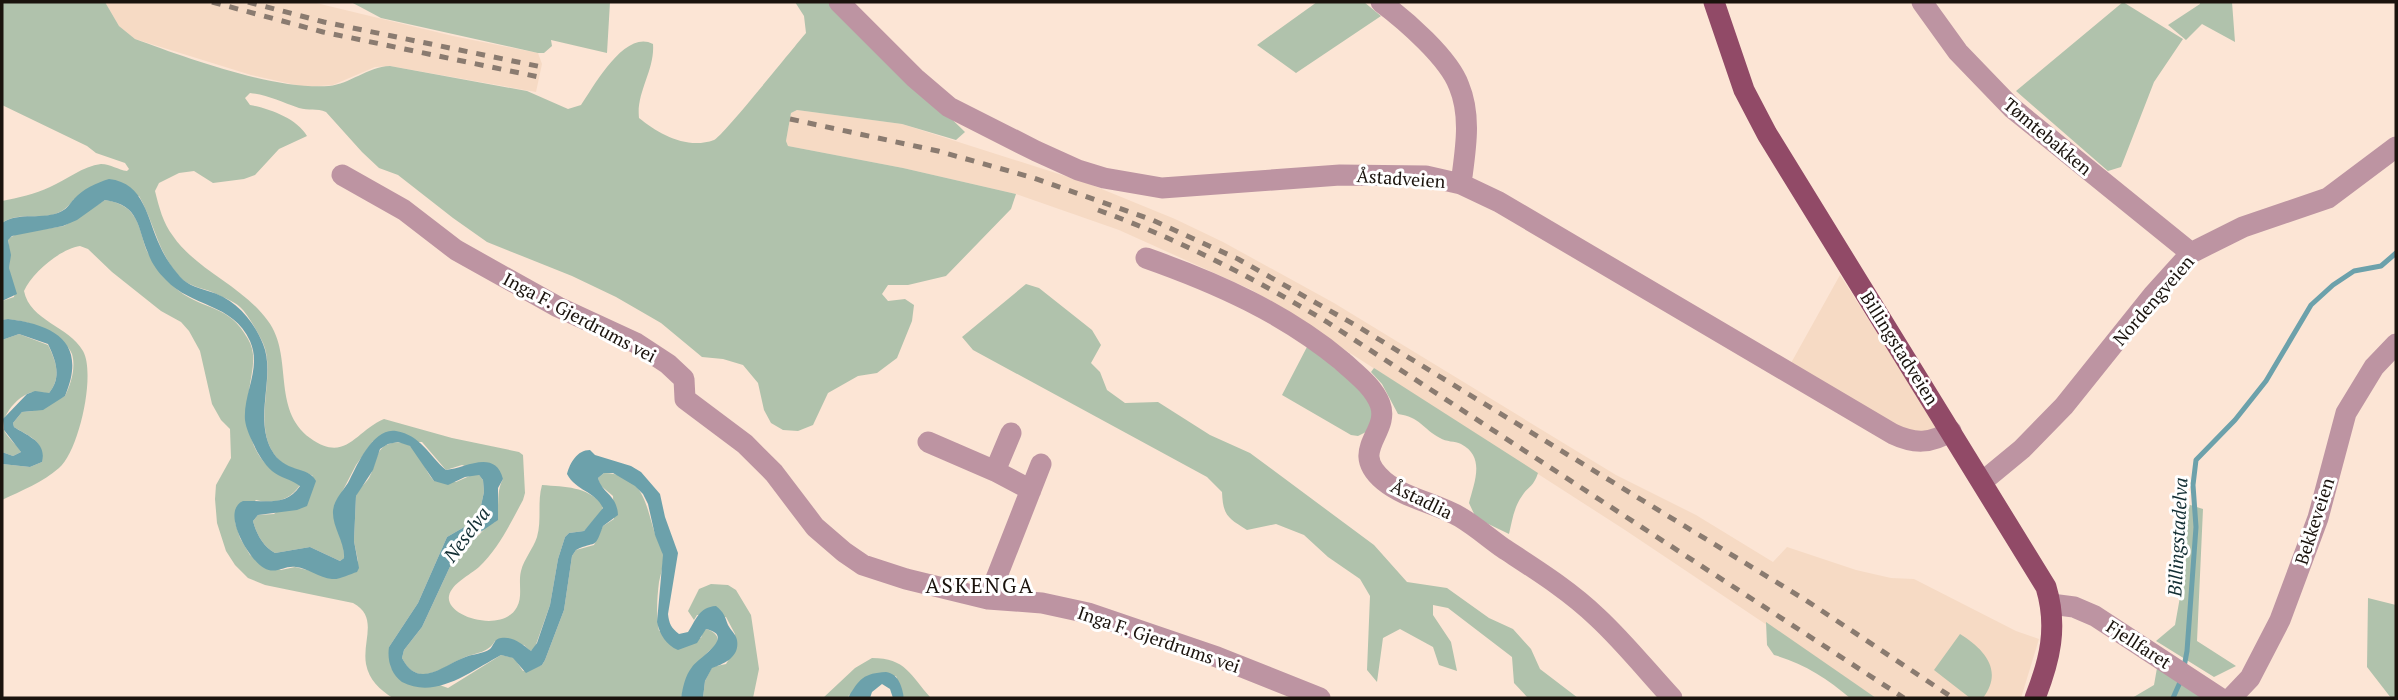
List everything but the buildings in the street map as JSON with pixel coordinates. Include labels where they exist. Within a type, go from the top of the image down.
[{"type":"main road","name":"Billingstadveien","points":[[1714,2],[1744,90],[1767,134],[2035,565],[2046,587],[2051,604],[2053,638],[2047,667],[2035,698]]},
{"type":"street","name":"Åstadveien","points":[[839,2],[915,78],[949,107],[1078,170],[1104,178],[1162,188],[1376,174],[1426,176],[1461,184],[1499,202],[1893,434],[1915,442],[1934,440],[1951,431]]},
{"type":"street","points":[[1381,2],[1444,60],[1460,86],[1466,124],[1461,184]]},
{"type":"street","name":"Tømtebakken","points":[[1922,2],[1958,52],[2012,108],[2190,253]]},
{"type":"street","name":"Nordengveien","points":[[1982,482],[2022,449],[2064,406],[2190,253],[2243,227],[2328,198],[2396,147]]},
{"type":"street","name":"Inga F. Gjerdrums vei","points":[[342,176],[404,211],[456,250],[558,307],[636,343],[668,364],[684,379],[685,399],[755,454],[774,473],[816,527],[863,565],[906,579],[988,599],[1042,603],[1099,616],[1217,657],[1320,698]]},
{"type":"street","name":"Åstadlia","points":[[1146,258],[1229,291],[1268,310],[1312,338],[1346,365],[1365,381],[1381,406],[1381,423],[1368,448],[1368,457],[1381,478],[1412,497],[1460,517],[1548,578],[1594,614],[1672,698]]},
{"type":"street","name":"Bekkeveien","points":[[2231,698],[2250,678],[2280,620],[2318,518],[2346,413],[2374,367],[2396,344]]},
{"type":"street","points":[[995,471],[1011,433]]},
{"type":"street","points":[[928,442],[1031,490]]},
{"type":"street","points":[[988,599],[1041,464]]},
{"type":"street","name":"Fjellfaret","points":[[2051,604],[2074,607],[2095,616],[2214,693]]},
{"type":"shaded area","points":[[105,2],[312,2],[453,36],[538,53],[542,64],[536,92],[390,66],[375,67],[333,85],[305,87],[251,75],[135,39],[119,26]]},
{"type":"shaded area","points":[[797,110],[902,124],[1087,183],[1223,242],[1334,303],[1616,475],[1696,515],[1773,562],[1787,547],[1856,570],[1891,578],[1914,579],[2016,631],[2039,639],[2021,698],[1876,698],[1625,530],[1252,290],[1119,230],[1016,194],[903,168],[788,146],[786,141],[791,113]]},
{"type":"shaded area","points":[[1840,275],[1937,426],[1934,433],[1904,430],[1791,363]]},
{"type":"green space","points":[[2,2],[105,2],[119,26],[135,39],[231,71],[283,83],[307,86],[337,85],[374,69],[390,66],[527,91],[568,109],[581,105],[602,73],[621,52],[642,42],[653,44],[651,63],[640,99],[639,118],[674,139],[704,143],[720,135],[806,33],[804,16],[795,2],[831,2],[965,132],[956,140],[902,124],[797,110],[791,113],[786,141],[788,146],[903,168],[1016,194],[1011,209],[946,276],[908,285],[888,285],[882,294],[888,301],[905,299],[914,305],[912,321],[897,358],[877,373],[858,376],[828,393],[813,425],[798,431],[783,430],[771,423],[764,410],[758,383],[743,365],[702,357],[661,323],[616,297],[487,242],[398,175],[379,168],[326,112],[302,109],[250,93],[245,98],[250,105],[289,119],[307,136],[279,149],[255,175],[244,179],[213,183],[194,171],[179,173],[159,183],[155,191],[160,209],[167,226],[183,248],[246,298],[268,321],[280,350],[286,397],[291,412],[298,426],[310,438],[322,445],[342,447],[384,419],[523,455],[523,500],[492,552],[451,591],[450,604],[465,616],[488,621],[500,620],[510,615],[517,607],[521,571],[538,531],[542,485],[583,491],[603,505],[602,511],[584,531],[569,533],[565,537],[550,605],[534,650],[530,651],[524,645],[495,641],[485,651],[463,658],[438,671],[423,674],[408,667],[402,658],[404,650],[422,627],[454,558],[466,542],[495,522],[503,479],[462,465],[446,470],[422,442],[373,441],[342,492],[344,558],[340,561],[310,547],[275,553],[267,547],[258,535],[253,521],[258,515],[274,514],[313,476],[283,464],[271,448],[265,419],[267,357],[261,339],[243,310],[231,301],[191,285],[179,276],[161,247],[139,196],[74,199],[66,208],[48,216],[20,217],[2,223],[2,201],[44,189],[94,165],[105,164],[127,171],[129,169],[125,163],[96,153],[87,146],[2,105]]},
{"type":"green space","points":[[351,2],[610,2],[607,53],[551,40],[552,46],[544,53],[538,53],[381,18]]},
{"type":"green space","points":[[1317,2],[1364,2],[1381,16],[1296,73],[1257,45]]},
{"type":"green space","points":[[2123,2],[2183,39],[2154,82],[2121,167],[2108,171],[2016,91]]},
{"type":"green space","points":[[2200,2],[2232,2],[2235,42],[2202,24],[2186,40],[2168,25]]},
{"type":"green space","points":[[105,200],[124,206],[130,211],[138,224],[148,253],[175,288],[233,320],[251,345],[253,365],[248,419],[254,446],[268,466],[300,485],[291,495],[281,500],[256,500],[235,522],[250,555],[281,570],[295,567],[339,578],[358,561],[354,541],[356,496],[369,478],[379,452],[386,445],[398,442],[413,448],[434,481],[456,482],[474,474],[479,475],[483,480],[484,492],[480,510],[466,526],[447,537],[418,603],[389,647],[391,668],[448,688],[501,655],[514,658],[523,671],[542,665],[564,610],[572,556],[576,550],[594,545],[603,526],[614,519],[613,496],[600,485],[598,478],[604,473],[617,475],[628,479],[641,493],[662,552],[657,601],[659,631],[701,638],[706,629],[717,637],[716,645],[691,674],[681,698],[393,698],[384,692],[372,680],[367,670],[365,655],[368,630],[361,609],[353,603],[265,585],[248,578],[235,565],[226,551],[217,523],[215,499],[216,485],[231,458],[230,429],[212,404],[200,351],[181,322],[161,311],[88,249],[80,246],[64,252],[48,263],[33,277],[24,291],[34,310],[69,335],[83,351],[88,377],[79,430],[73,446],[59,468],[39,482],[2,500],[2,464],[30,467],[42,462],[38,444],[14,427],[13,423],[22,412],[33,411],[65,396],[73,370],[72,354],[52,333],[20,321],[2,320],[2,301],[14,297],[15,293],[9,272],[8,239],[18,233],[64,226]]},
{"type":"green space","points":[[1026,284],[1039,288],[1092,330],[1101,345],[1091,363],[1100,372],[1107,390],[1125,403],[1158,402],[1210,435],[1250,453],[1374,545],[1407,582],[1447,588],[1489,618],[1513,629],[1531,649],[1540,669],[1578,698],[1528,698],[1514,683],[1512,657],[1448,608],[1433,605],[1433,615],[1451,642],[1457,671],[1439,665],[1433,647],[1400,629],[1383,638],[1377,682],[1367,670],[1370,596],[1360,579],[1328,557],[1304,535],[1276,524],[1247,530],[1228,516],[1222,492],[1207,477],[973,350],[962,337]]},
{"type":"green space","points":[[19,334],[48,345],[57,375],[49,393],[27,394],[14,404],[7,414],[4,430],[21,452],[13,456],[2,452],[2,340]]},
{"type":"green space","points":[[1308,345],[1364,390],[1376,409],[1366,432],[1358,436],[1351,435],[1282,395]]},
{"type":"green space","points":[[1374,368],[1538,473],[1517,505],[1509,534],[1476,518],[1469,503],[1476,463],[1469,449],[1459,443],[1442,439],[1416,421],[1398,414],[1382,384],[1371,372]]},
{"type":"green space","points":[[2187,504],[2203,509],[2197,641],[2236,666],[2214,677],[2156,641],[2175,625],[2185,569]]},
{"type":"green space","points":[[711,584],[728,585],[736,590],[751,615],[759,669],[753,698],[703,698],[705,681],[712,667],[726,664],[736,648],[735,634],[726,617],[697,615],[694,620],[688,611],[699,589]]},
{"type":"green space","points":[[2368,598],[2396,605],[2396,698],[2391,698],[2367,667]]},
{"type":"green space","points":[[1766,622],[1876,698],[1850,698],[1815,672],[1774,655],[1767,645]]},
{"type":"green space","points":[[1960,634],[1977,646],[1991,669],[1992,678],[1983,698],[1970,698],[1934,670]]},
{"type":"green space","points":[[872,658],[893,661],[906,669],[931,698],[904,698],[896,676],[849,695],[848,698],[823,698],[855,668]]},
{"type":"green space","points":[[2157,668],[2204,698],[2132,698],[2154,685]]},
{"type":"water","name":"Neselva","points":[[109,179],[121,182],[138,195],[163,253],[180,277],[191,285],[217,294],[234,304],[254,326],[263,344],[267,369],[264,423],[271,449],[282,462],[307,473],[316,481],[307,506],[297,510],[258,515],[253,521],[258,535],[267,547],[275,553],[310,547],[340,561],[344,558],[343,546],[334,523],[334,506],[368,447],[388,431],[405,433],[412,437],[446,470],[478,462],[493,464],[503,479],[498,488],[498,520],[466,542],[454,558],[422,627],[404,650],[402,658],[408,667],[423,674],[487,651],[501,638],[513,639],[531,651],[537,643],[550,605],[565,537],[569,533],[584,531],[603,508],[600,502],[575,484],[567,474],[575,458],[581,452],[590,450],[595,455],[631,466],[641,472],[660,494],[678,553],[668,614],[672,627],[679,634],[688,632],[702,612],[716,606],[736,636],[734,655],[712,668],[705,681],[703,698],[681,698],[690,670],[713,647],[718,637],[715,632],[706,629],[697,643],[678,650],[664,639],[657,622],[663,555],[648,504],[635,486],[613,473],[604,473],[598,478],[613,499],[618,515],[603,526],[594,544],[576,550],[572,556],[564,610],[545,660],[542,665],[526,673],[513,658],[501,655],[453,681],[428,688],[402,682],[393,671],[389,662],[389,647],[418,603],[447,537],[466,526],[480,510],[484,492],[483,480],[479,475],[465,477],[448,485],[434,481],[410,446],[398,442],[380,449],[373,470],[356,496],[354,541],[359,568],[357,572],[332,579],[300,568],[272,571],[258,563],[239,535],[234,515],[237,506],[243,501],[282,500],[300,486],[269,468],[257,452],[247,429],[245,410],[254,361],[250,341],[233,319],[187,296],[163,277],[151,261],[139,226],[131,212],[105,200],[77,220],[63,226],[12,236],[8,240],[11,255],[9,268],[17,294],[2,301],[2,223],[16,217],[55,214],[86,189]]},
{"type":"water","points":[[2,320],[41,326],[53,332],[70,350],[72,363],[71,378],[65,396],[43,410],[22,412],[13,423],[14,427],[35,440],[42,449],[42,462],[30,467],[2,464],[2,452],[13,456],[21,452],[4,430],[3,419],[27,394],[35,391],[49,393],[57,375],[48,344],[19,334],[2,340]]},
{"type":"water","points":[[886,672],[897,678],[904,698],[893,698],[890,689],[882,684],[872,692],[870,698],[848,698],[863,678]]},
{"type":"waterway","name":"Billingstadelva","points":[[2184,667],[2196,527],[2193,485],[2196,460],[2235,420],[2266,381],[2311,305],[2354,271],[2381,266],[2396,253]]},
{"type":"waterway","name":"Billingstadelva","points":[[2173,698],[2181,680]]},
{"type":"railway","points":[[212,2],[323,32],[539,77]]},
{"type":"railway","points":[[248,2],[324,22],[542,67]]},
{"type":"railway","points":[[790,119],[938,151],[1034,178],[1150,219],[1238,259],[1357,326],[1804,599],[1953,698]]},
{"type":"railway","points":[[1098,210],[1215,260],[1327,322],[1904,698]]},
{"type":"district","name":"ASKENGA","points":[[980,585]]}]
